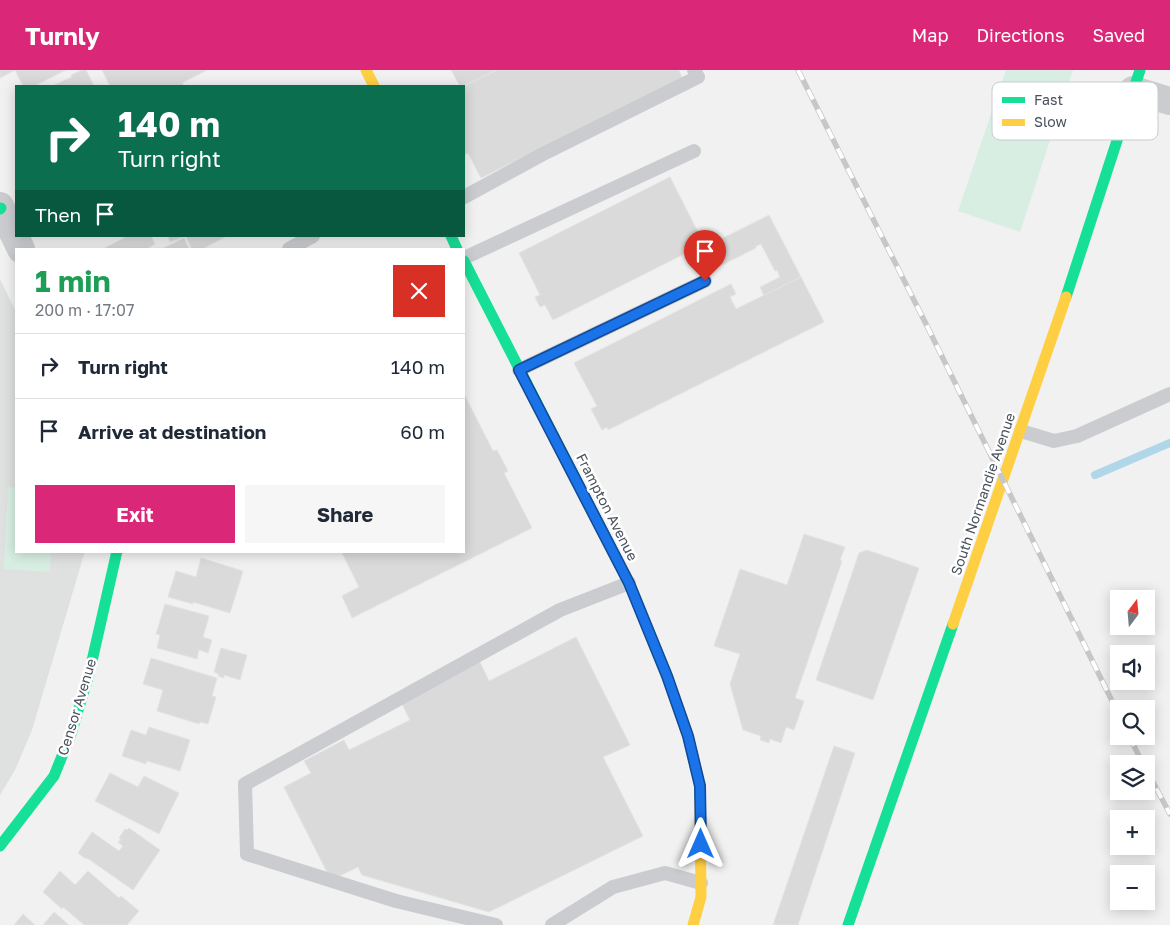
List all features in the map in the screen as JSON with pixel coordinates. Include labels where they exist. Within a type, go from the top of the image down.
[{"type":"street","points":[[366,70],[374,85]]},
{"type":"street","points":[[1158,94],[1170,101]]},
{"type":"street","name":"South Normandie Avenue","points":[[848,925],[1062,311],[1117,140]]},
{"type":"street","points":[[0,208],[20,248]]},
{"type":"street","name":"Frampton Avenue","points":[[465,262],[629,583],[670,685],[688,736],[700,786],[701,897],[692,925]]},
{"type":"street","name":"Censor Avenue","points":[[0,846],[54,776],[58,768],[71,734],[89,674],[117,553]]},
{"type":"lane","points":[[465,196],[543,154],[698,77],[694,70]]},
{"type":"lane","points":[[465,260],[694,150]]},
{"type":"lane","points":[[291,248],[311,237]]},
{"type":"lane","points":[[519,370],[705,281]]},
{"type":"lane","points":[[1020,431],[1054,441],[1077,436],[1170,394]]},
{"type":"lane","points":[[496,925],[396,901],[248,854],[245,784],[560,610],[629,583]]},
{"type":"lane","points":[[552,925],[613,887],[665,873],[701,883]]},
{"type":"shaded area","points":[[0,279],[15,310],[15,553],[84,553],[32,730],[15,770],[0,795]]},
{"type":"green space","points":[[1006,70],[1073,70],[1069,82],[1002,82]]},
{"type":"green space","points":[[992,111],[992,140],[1050,140],[1020,232],[958,211]]},
{"type":"green space","points":[[8,487],[15,488],[15,553],[51,553],[50,572],[4,569]]},
{"type":"building","points":[[0,70],[15,70],[0,78]]},
{"type":"building","points":[[15,70],[66,70],[36,85],[22,85]]},
{"type":"building","points":[[86,70],[94,85],[54,85],[72,77],[71,75]]},
{"type":"building","points":[[102,70],[207,70],[182,83],[183,85],[110,85]]},
{"type":"building","points":[[451,70],[497,70],[465,86],[459,85]]},
{"type":"building","points":[[497,70],[679,70],[682,78],[481,178],[468,153],[465,154],[465,86]]},
{"type":"building","points":[[670,177],[704,244],[553,320],[545,305],[540,307],[535,297],[540,295],[519,253]]},
{"type":"building","points":[[769,215],[801,277],[764,296],[760,287],[780,277],[761,244],[716,268],[705,247]]},
{"type":"building","points":[[126,237],[152,237],[155,244],[148,248],[105,248]]},
{"type":"building","points":[[168,237],[182,237],[170,242]]},
{"type":"building","points":[[186,237],[225,237],[204,248],[192,248]]},
{"type":"building","points":[[184,238],[189,248],[164,248]]},
{"type":"building","points":[[801,277],[824,322],[608,430],[607,427],[602,430],[591,409],[597,406],[574,363],[731,284],[736,294],[730,297],[736,309]]},
{"type":"building","points":[[465,396],[493,451],[497,450],[508,471],[504,473],[532,528],[352,618],[342,596],[359,587],[342,553],[465,553]]},
{"type":"building","points":[[804,534],[845,547],[840,560],[842,561],[795,698],[804,701],[794,730],[786,727],[781,743],[770,739],[769,743],[760,740],[761,736],[743,730],[730,684],[740,654],[714,646],[740,569],[787,585]]},
{"type":"building","points":[[867,550],[919,568],[873,700],[816,680],[859,553]]},
{"type":"building","points":[[201,558],[243,571],[230,613],[168,597],[176,571],[196,577]]},
{"type":"building","points":[[165,604],[209,616],[203,637],[212,640],[208,653],[199,650],[197,659],[157,648],[160,635],[156,634]]},
{"type":"building","points":[[576,637],[630,745],[603,757],[643,836],[489,912],[362,875],[358,867],[331,880],[284,787],[311,773],[304,761],[344,740],[349,750],[410,720],[400,700],[479,660],[489,681]]},
{"type":"building","points":[[221,648],[247,655],[240,680],[224,675],[224,678],[214,672]]},
{"type":"building","points":[[151,658],[217,678],[212,696],[216,697],[208,724],[200,722],[199,724],[157,711],[163,690],[143,684]]},
{"type":"building","points":[[149,727],[190,740],[180,771],[147,761],[146,764],[122,756],[131,730],[146,735]]},
{"type":"building","points":[[834,746],[855,753],[798,925],[773,925]]},
{"type":"building","points":[[110,773],[138,787],[144,776],[179,793],[159,834],[95,801]]},
{"type":"building","points":[[129,828],[160,850],[133,890],[78,853],[92,832],[119,851],[123,846],[118,842],[121,840],[119,838],[125,829]]},
{"type":"building","points":[[60,871],[75,885],[88,871],[119,898],[121,896],[139,911],[127,925],[84,925],[43,892]]},
{"type":"building","points":[[54,912],[69,925],[43,925]]},
{"type":"building","points":[[23,914],[35,925],[14,925]]},
{"type":"waterway","points":[[1095,475],[1170,443]]},
{"type":"railway","points":[[798,70],[1112,700]]},
{"type":"railway","points":[[1134,745],[1138,755]]},
{"type":"railway","points":[[1155,786],[1170,814]]},
{"type":"traffic: fast","points":[[1136,82],[1140,70]]},
{"type":"traffic: fast","points":[[1066,297],[1117,140]]},
{"type":"traffic: fast","points":[[451,237],[457,248]]},
{"type":"traffic: fast","points":[[465,263],[629,583],[667,676],[688,736],[700,786],[700,798]]},
{"type":"traffic: fast","points":[[0,846],[54,776],[71,734],[89,674],[117,553]]},
{"type":"traffic: fast","points":[[848,925],[953,624]]},
{"type":"traffic: slow","points":[[366,70],[374,85]]},
{"type":"traffic: slow","points":[[953,624],[1066,297]]},
{"type":"traffic: slow","points":[[693,925],[701,897],[700,798]]},
{"type":"route","points":[[701,844],[700,786],[688,736],[667,676],[629,583],[519,370],[705,281]]}]
